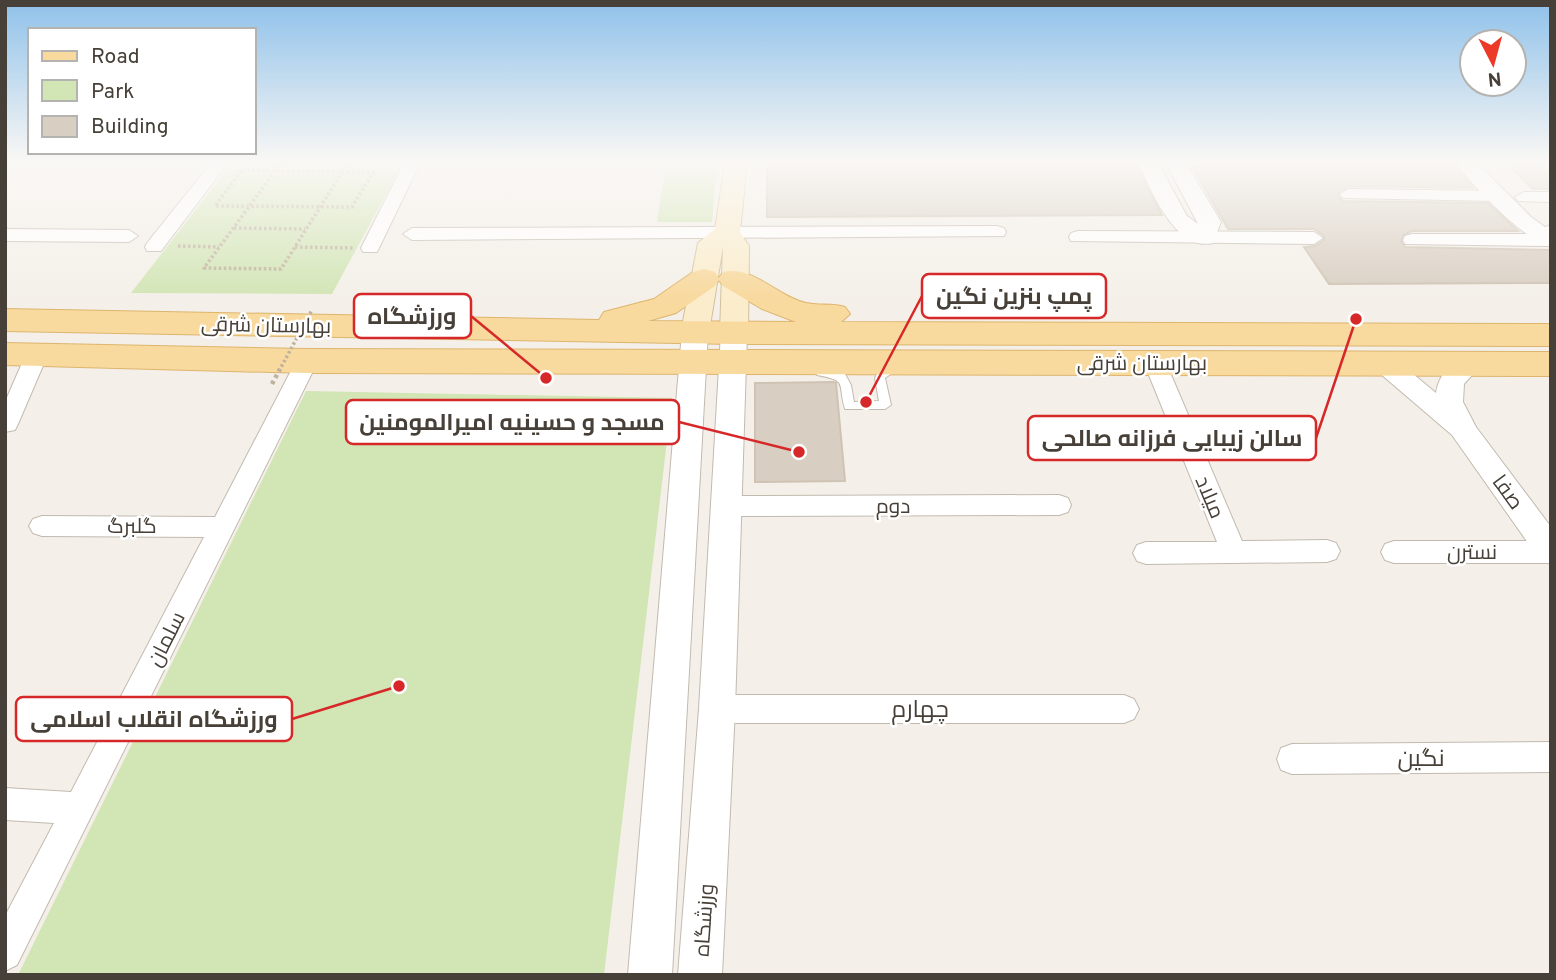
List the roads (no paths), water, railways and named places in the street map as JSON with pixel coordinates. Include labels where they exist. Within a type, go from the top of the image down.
[{"type":"main road","points":[[719,279],[733,347],[694,347],[719,279],[736,246],[727,232],[730,209]]},
{"type":"main road","points":[[534,329],[625,317],[665,306],[719,279],[804,314],[1038,314],[1128,335]]},
{"type":"main road","name":"بهارستان شرقی","points":[[5,320],[534,329],[694,347]]},
{"type":"main road","name":"بهارستان شرقی","points":[[733,347],[1128,335],[1551,335]]},
{"type":"main road","name":"بهارستان شرقی","points":[[21,354],[307,361],[694,347]]},
{"type":"main road","name":"بهارستان شرقی","points":[[733,347],[908,363],[1551,364]]},
{"type":"street","points":[[161,246],[187,209]]},
{"type":"street","points":[[364,248],[386,209]]},
{"type":"street","points":[[1172,209],[1178,220],[1205,238]]},
{"type":"street","points":[[1203,209],[1210,222],[1205,238]]},
{"type":"street","points":[[1510,209],[1523,222],[1550,234]]},
{"type":"street","points":[[1532,209],[1550,234]]},
{"type":"street","points":[[412,234],[997,232]]},
{"type":"street","points":[[1412,240],[1550,234]]},
{"type":"street","points":[[5,235],[129,236]]},
{"type":"street","points":[[1078,237],[1314,238]]},
{"type":"street","points":[[650,975],[694,347]]},
{"type":"street","name":"ورزشگاه","points":[[700,975],[717,709],[733,347]]},
{"type":"street","points":[[7,424],[21,354]]},
{"type":"street","name":"سلمان","points":[[5,953],[307,361]]},
{"type":"street","name":"میلاد","points":[[1155,363],[1234,552]]},
{"type":"street","points":[[1385,364],[1465,433]]},
{"type":"street","points":[[1465,433],[1449,402],[1451,381],[1469,364]]},
{"type":"street","name":"صفا","points":[[1465,433],[1551,551]]},
{"type":"street","name":"دوم","points":[[727,506],[1059,505]]},
{"type":"street","name":"گلبرگ","points":[[42,526],[223,527]]},
{"type":"street","points":[[1146,553],[1327,551]]},
{"type":"street","name":"نسترن","points":[[1394,552],[1551,551]]},
{"type":"street","name":"چهارم","points":[[717,709],[1124,709]]},
{"type":"street","name":"نگین","points":[[1292,759],[1551,757]]},
{"type":"street","points":[[5,804],[79,808]]},
{"type":"lane","points":[[731,397],[744,377],[755,373],[826,372],[846,380],[849,406],[885,405],[880,378],[883,373],[908,363]]},
{"type":"place","name":"سالن زیبایی فرزانه صالحی","points":[[1356,319]]},
{"type":"place","name":"ورزشگاه","points":[[546,378]]},
{"type":"place","name":"پمپ بنزین نگین","points":[[866,402]]},
{"type":"place","name":"مسجد و حسینیه امیرالمومنین","points":[[799,452]]},
{"type":"place","name":"ورزشگاه انقلاب اسلامی","points":[[399,686]]}]
